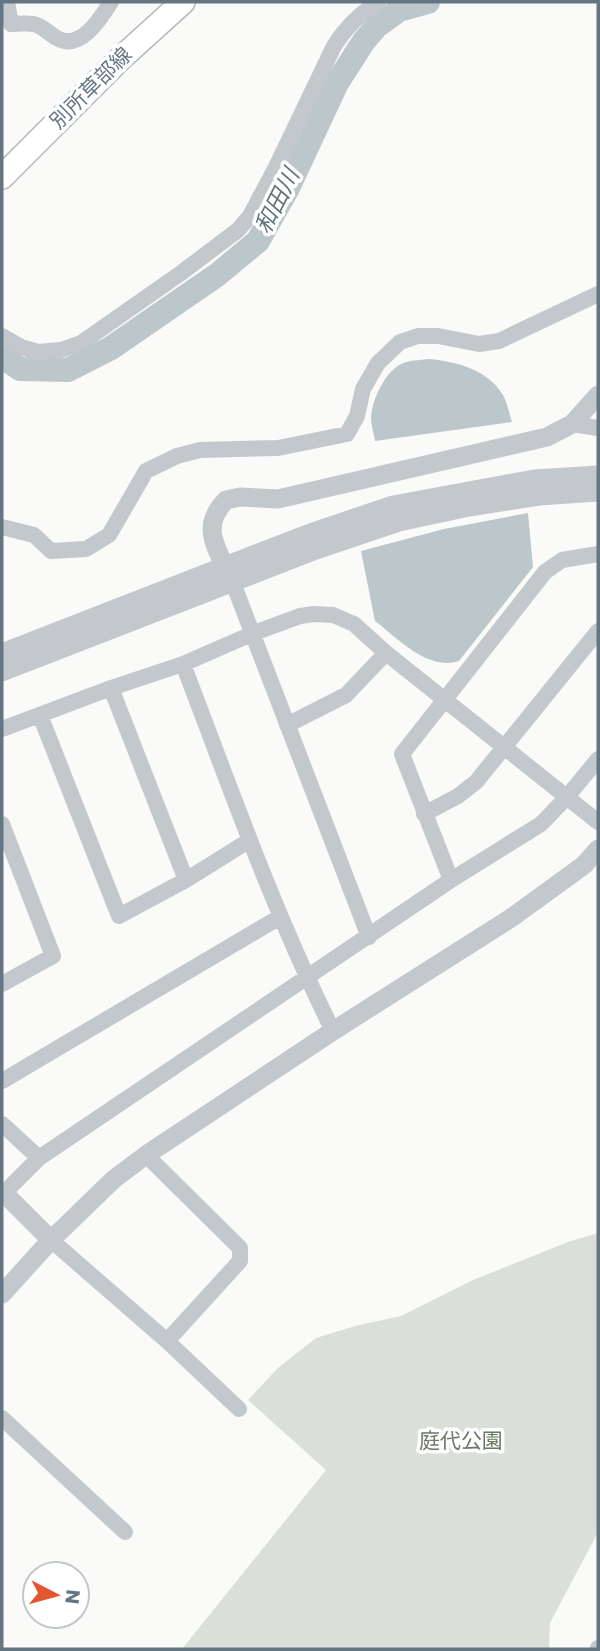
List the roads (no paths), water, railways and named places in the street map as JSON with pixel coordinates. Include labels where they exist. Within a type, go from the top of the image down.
[{"type":"main road","name":"別所草部線","points":[[2,177],[119,60],[183,2]]},
{"type":"street","points":[[7,2],[6,24],[36,24],[60,40],[71,41],[83,36],[99,20],[111,2]]},
{"type":"street","points":[[2,336],[21,347],[38,352],[61,350],[81,342],[181,274],[238,230],[250,216],[276,167],[345,28],[363,11],[378,2]]},
{"type":"street","points":[[2,527],[34,535],[51,551],[86,549],[109,535],[146,471],[177,456],[200,450],[278,448],[346,434],[357,416],[363,389],[378,363],[400,342],[418,336],[438,336],[479,344],[499,341],[598,294]]},
{"type":"street","points":[[369,937],[254,633],[212,530],[212,518],[226,500],[240,497],[278,499],[547,437],[572,424],[598,395]]},
{"type":"street","points":[[572,424],[598,428]]},
{"type":"street","points":[[2,672],[393,505],[534,479],[598,475]]},
{"type":"street","points":[[2,653],[229,575],[316,551],[399,522],[539,496],[598,492]]},
{"type":"street","points":[[451,880],[402,754],[545,572],[562,560],[598,554]]},
{"type":"street","points":[[2,729],[183,664],[300,616],[333,615],[354,624],[386,653],[598,822]]},
{"type":"street","points":[[424,814],[458,796],[476,782],[598,631]]},
{"type":"street","points":[[287,725],[346,695],[386,653]]},
{"type":"street","points":[[183,664],[280,917],[332,1031]]},
{"type":"street","points":[[111,688],[186,880]]},
{"type":"street","points":[[40,715],[119,916],[186,880],[250,840]]},
{"type":"street","points":[[239,1409],[167,1341],[51,1240],[3,1192],[39,1158],[451,880],[541,824],[598,759]]},
{"type":"street","points":[[2,824],[53,956],[2,984]]},
{"type":"street","points":[[2,1294],[51,1240],[114,1179],[146,1155],[332,1031],[511,918],[584,865],[598,849]]},
{"type":"street","points":[[2,1081],[280,917]]},
{"type":"street","points":[[2,1124],[39,1158]]},
{"type":"street","points":[[146,1155],[240,1248],[240,1261],[167,1341]]},
{"type":"street","points":[[2,1418],[125,1532]]},
{"type":"waterway","name":"和田川","points":[[2,357],[20,369],[68,370],[111,348],[217,275],[258,241],[288,188],[337,83],[364,41],[377,26],[399,10],[428,2]]},
{"type":"park label","name":"庭代公園","points":[[461,1441]]}]
